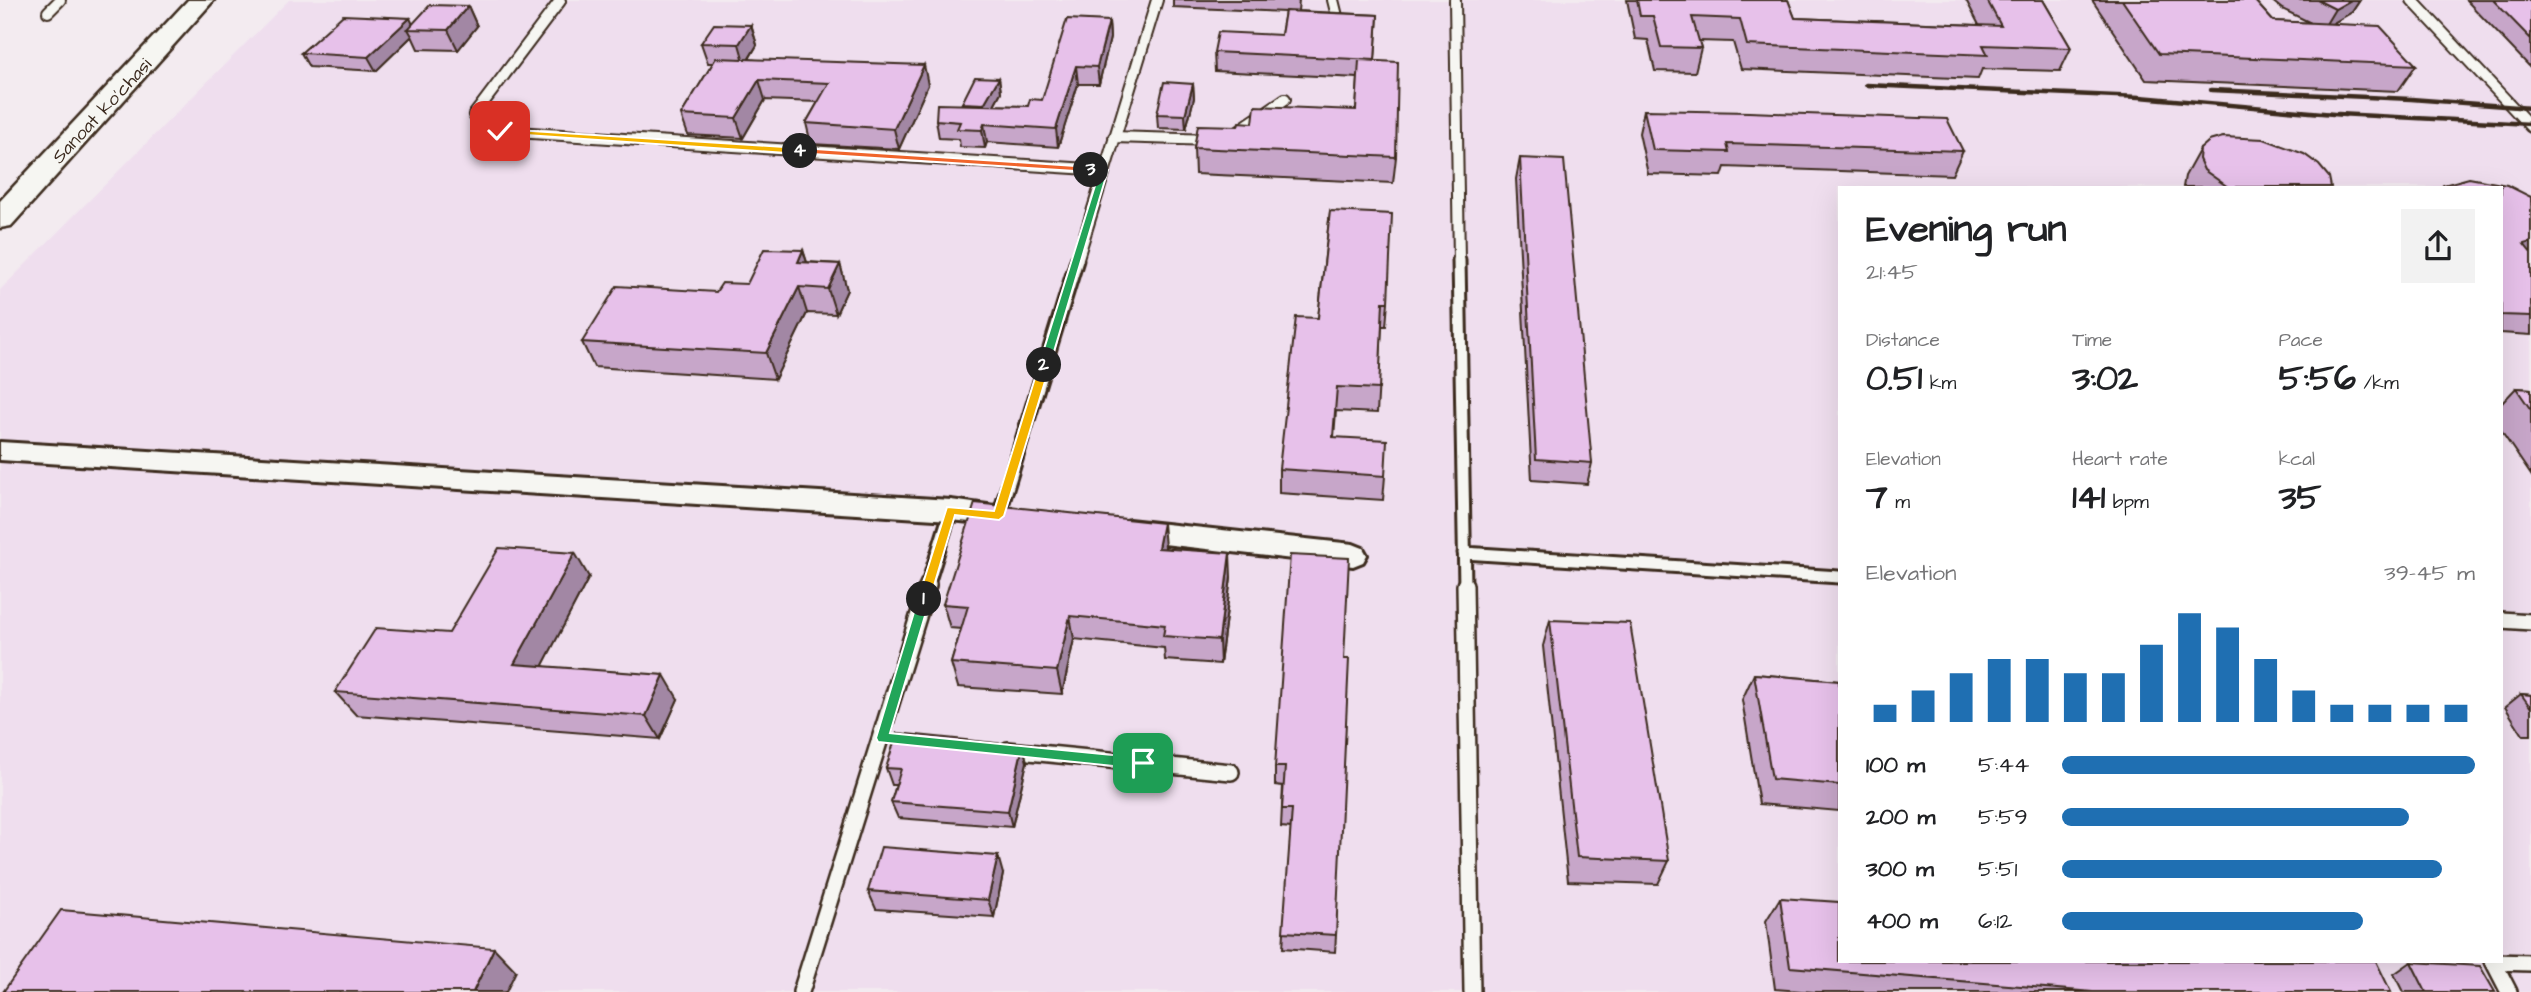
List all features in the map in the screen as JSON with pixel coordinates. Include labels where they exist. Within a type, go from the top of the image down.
[{"type":"street","name":"Sanoat ko'chasi","points":[[0,219],[202,0]]},
{"type":"street","points":[[0,451],[951,510],[1026,519]]},
{"type":"street","points":[[1108,528],[1353,555]]},
{"type":"lane","points":[[48,12],[60,0]]},
{"type":"lane","points":[[999,516],[1157,0]]},
{"type":"lane","points":[[1333,0],[1339,24]]},
{"type":"lane","points":[[1455,0],[1472,992]]},
{"type":"lane","points":[[2412,0],[2531,127]]},
{"type":"lane","points":[[560,1],[474,115],[480,124],[500,131],[1104,170]]},
{"type":"lane","points":[[1114,137],[1226,137],[1285,99]]},
{"type":"lane","points":[[802,992],[889,739],[951,510]]},
{"type":"lane","points":[[1464,553],[1838,577]]},
{"type":"lane","points":[[2503,620],[2531,622]]},
{"type":"lane","points":[[994,749],[1231,772]]},
{"type":"lane","points":[[2503,962],[2531,963]]},
{"type":"lane","points":[[2494,963],[2509,992]]},
{"type":"shaded area","points":[[289,0],[2531,0],[2531,992],[0,992],[0,290]]},
{"type":"building","points":[[1637,0],[1788,0],[1795,18],[2001,26],[1987,0],[2043,0],[2071,48],[1983,45],[1988,55],[1747,45],[1740,19],[1692,17],[1701,48],[1661,47],[1653,16],[1640,16]]},
{"type":"building","points":[[2122,0],[2254,0],[2273,21],[2380,26],[2416,65],[2159,54]]},
{"type":"building","points":[[2317,0],[2351,0],[2335,9]]},
{"type":"building","points":[[2493,0],[2531,0],[2531,39]]},
{"type":"building","points":[[430,5],[468,6],[448,30],[408,29]]},
{"type":"building","points":[[1285,11],[1378,15],[1375,60],[1214,52],[1218,32],[1281,35]]},
{"type":"building","points":[[343,15],[410,18],[368,57],[301,53]]},
{"type":"building","points":[[1067,19],[1109,21],[1097,67],[1076,66],[1056,129],[984,124],[982,130],[957,129],[960,122],[936,120],[937,104],[1028,106],[1030,99],[1042,100]]},
{"type":"building","points":[[714,24],[751,25],[739,44],[701,43]]},
{"type":"building","points":[[716,58],[924,65],[894,129],[806,123],[829,83],[759,80],[736,118],[681,115]]},
{"type":"building","points":[[1359,60],[1398,62],[1396,157],[1194,148],[1198,125],[1238,126],[1239,122],[1253,123],[1255,106],[1356,110]]},
{"type":"building","points":[[975,77],[999,78],[984,104],[962,103]]},
{"type":"building","points":[[1164,82],[1193,84],[1185,115],[1157,114]]},
{"type":"building","points":[[1644,110],[1947,119],[1963,151],[1727,144],[1729,152],[1653,150]]},
{"type":"building","points":[[2223,137],[2264,139],[2304,154],[2319,165],[2329,177],[2331,186],[2227,186],[2204,170],[2199,159],[2200,149],[2209,141]]},
{"type":"building","points":[[1520,158],[1564,160],[1592,463],[1536,459]]},
{"type":"building","points":[[2469,178],[2507,185],[2531,197],[2531,242],[2524,244],[2531,253],[2531,316],[2503,315],[2503,186],[2443,185]]},
{"type":"building","points":[[1330,211],[1392,214],[1388,302],[1383,302],[1379,389],[1337,387],[1333,437],[1387,440],[1385,476],[1279,469],[1296,317],[1318,318]]},
{"type":"building","points":[[764,249],[803,250],[798,262],[840,264],[828,289],[799,287],[766,353],[582,342],[617,286],[716,292],[722,283],[747,284]]},
{"type":"building","points":[[2516,388],[2531,389],[2531,410]]},
{"type":"building","points":[[975,503],[1163,523],[1158,548],[1230,553],[1219,640],[1163,636],[1165,625],[1070,616],[1057,671],[951,663],[968,606],[943,604]]},
{"type":"building","points":[[499,548],[575,553],[514,664],[664,675],[646,716],[335,692],[376,628],[449,633]]},
{"type":"building","points":[[1290,555],[1349,558],[1344,659],[1349,659],[1336,935],[1283,932],[1292,809],[1282,809],[1285,767],[1275,767]]},
{"type":"building","points":[[1550,620],[1630,623],[1669,861],[1577,857]]},
{"type":"building","points":[[1754,674],[1838,681],[1838,785],[1772,779]]},
{"type":"building","points":[[2521,694],[2531,695],[2531,708]]},
{"type":"building","points":[[897,733],[1023,746],[1008,811],[891,802],[901,769],[886,768]]},
{"type":"building","points":[[881,847],[998,856],[988,900],[868,891]]},
{"type":"building","points":[[1780,898],[1838,902],[1838,963],[2377,963],[2391,992],[2093,992],[1790,967]]},
{"type":"building","points":[[61,910],[494,948],[473,992],[3,992]]},
{"type":"building","points":[[2412,963],[2480,966],[2495,992],[2426,992]]},
{"type":"railway","points":[[1866,85],[2140,97],[2345,115]]},
{"type":"railway","points":[[2211,90],[2411,99],[2531,108]]},
{"type":"railway","points":[[2338,114],[2531,124]]},
{"type":"route","points":[[500,131],[1104,170],[999,516],[951,510],[882,738],[1143,763]]}]
